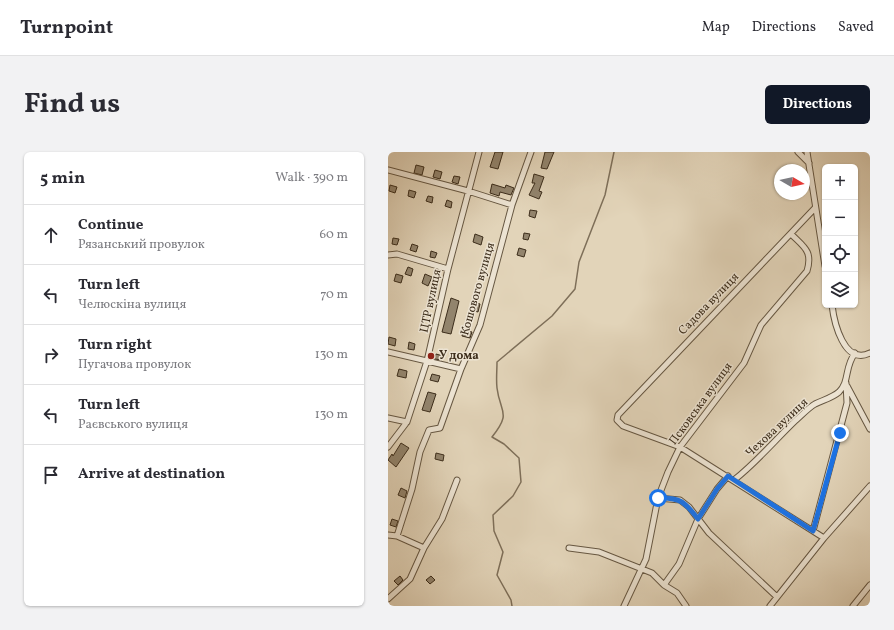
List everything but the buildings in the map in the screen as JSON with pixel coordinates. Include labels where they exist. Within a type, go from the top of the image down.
[{"type":"street","name":"ЦТР вулиця","points":[[388,447],[407,422],[428,361],[448,269],[479,152]]},
{"type":"street","name":"Кошового вулиця","points":[[397,536],[412,489],[420,452],[429,430],[440,428],[461,369],[480,325],[512,205],[531,152]]},
{"type":"street","points":[[798,152],[809,163]]},
{"type":"street","points":[[807,152],[822,249]]},
{"type":"street","points":[[388,170],[468,191],[512,205]]},
{"type":"street","name":"Садова вулиця","points":[[680,447],[623,426],[617,420],[618,415],[815,208]]},
{"type":"street","name":"Псковська вулиця","points":[[624,606],[640,568],[646,559],[658,498],[680,447],[744,363],[762,325],[807,271],[810,262],[808,250],[790,234]]},
{"type":"street","points":[[388,255],[397,254],[448,269]]},
{"type":"street","points":[[833,308],[840,338],[847,349],[855,353],[868,354]]},
{"type":"street","points":[[388,352],[461,369]]},
{"type":"street","points":[[813,531],[847,403],[847,370],[855,353]]},
{"type":"street","points":[[846,383],[870,429]]},
{"type":"street","name":"Чехова вулиця","points":[[734,480],[747,470],[796,420],[815,404],[828,399],[839,392],[846,383]]},
{"type":"street","points":[[388,418],[407,422]]},
{"type":"street","points":[[680,447],[824,538]]},
{"type":"street","points":[[664,585],[679,564],[698,519],[717,489],[728,476]]},
{"type":"street","points":[[388,598],[410,579],[424,548],[442,519],[457,480]]},
{"type":"street","points":[[770,606],[824,538],[870,486]]},
{"type":"street","points":[[658,498],[680,500],[689,507],[709,533],[777,597]]},
{"type":"street","points":[[388,534],[397,536],[424,548]]},
{"type":"street","points":[[569,548],[599,552],[652,573],[664,585],[677,593],[686,606]]},
{"type":"street","points":[[853,606],[870,585]]},
{"type":"waterway","points":[[512,606],[511,600],[497,575],[503,552],[494,531],[493,515],[513,496],[521,482],[519,458],[504,444],[492,437],[502,422],[503,417],[497,388],[497,362],[552,316],[575,289],[579,262],[605,195],[614,152]]},
{"type":"place","name":"У дома","points":[[431,356]]},
{"type":"route","points":[[658,498],[668,497],[680,500],[689,507],[698,519],[717,489],[728,476],[813,531],[840,433]]}]
